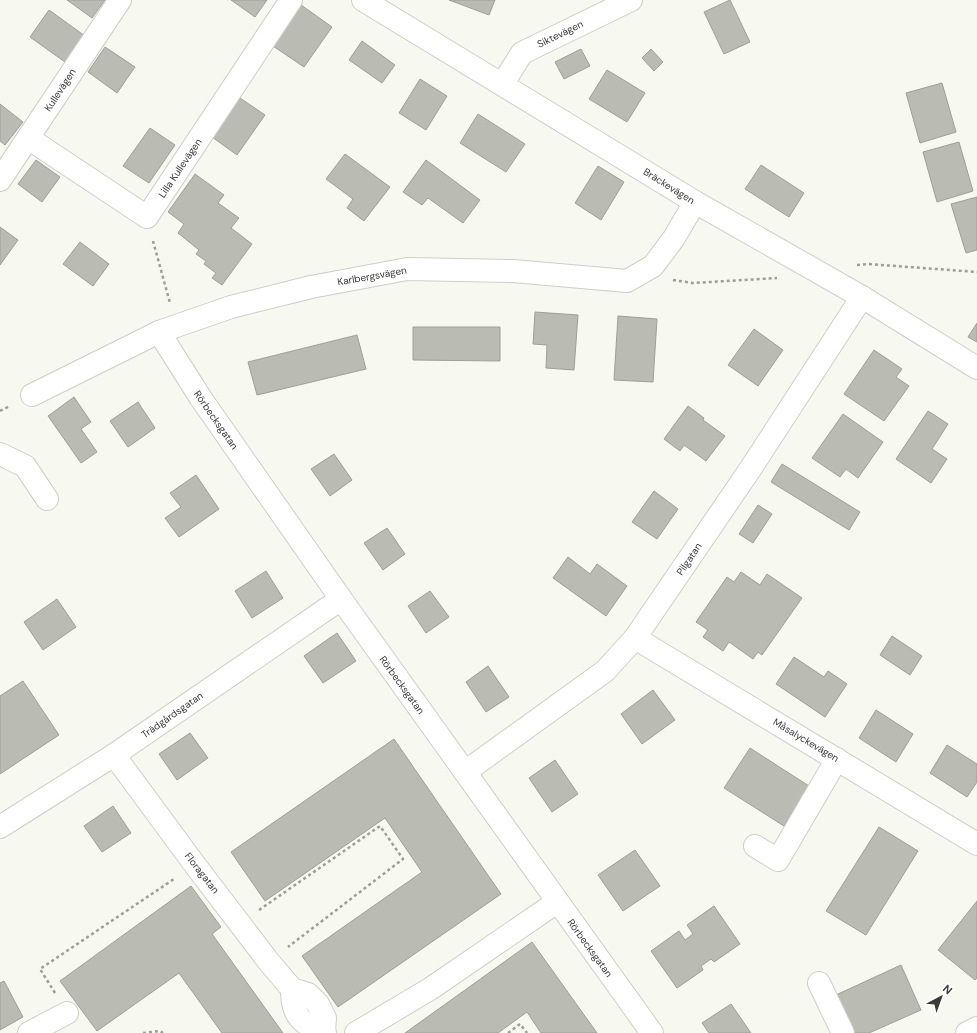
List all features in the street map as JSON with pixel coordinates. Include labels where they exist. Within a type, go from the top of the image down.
[{"type":"street","name":"Kullevägen","points":[[0,180],[120,0]]},
{"type":"street","name":"Lilla Kullevägen","points":[[147,217],[291,0]]},
{"type":"street","name":"Bräckevägen","points":[[363,0],[503,83],[695,202],[862,297],[977,368]]},
{"type":"street","name":"Siktevägen","points":[[503,83],[522,53],[631,0]]},
{"type":"street","points":[[28,138],[147,217]]},
{"type":"street","name":"Karlbergsvägen","points":[[32,395],[167,329],[231,307],[311,287],[407,269],[513,271],[627,282],[654,266],[674,238],[695,202]]},
{"type":"street","name":"Pilgatan","points":[[464,772],[605,671],[635,638],[751,468],[862,297]]},
{"type":"street","name":"Rörbecksgatan","points":[[167,329],[200,397],[341,599],[652,1033]]},
{"type":"street","points":[[0,454],[25,466],[46,499]]},
{"type":"street","name":"Trädgårdsgatan","points":[[0,827],[114,755],[341,599]]},
{"type":"street","name":"Måsalyckevägen","points":[[635,638],[977,844]]},
{"type":"street","name":"Floragatan","points":[[114,755],[195,865],[241,923],[269,962],[292,989],[292,1003],[297,1016],[308,1025],[324,1032]]},
{"type":"street","points":[[755,846],[778,860],[837,759]]},
{"type":"street","points":[[356,1033],[430,989],[557,902]]},
{"type":"street","points":[[819,983],[843,1033]]},
{"type":"street","points":[[29,1033],[67,1013]]},
{"type":"street","points":[[967,1033],[977,1028]]},
{"type":"path","points":[[147,217],[167,329]]},
{"type":"path","points":[[853,266],[868,264],[977,272]]},
{"type":"path","points":[[654,266],[667,278],[693,283],[743,281],[802,276],[814,271]]},
{"type":"path","points":[[241,923],[380,826],[403,859],[269,962]]},
{"type":"path","points":[[40,969],[195,865]]},
{"type":"path","points":[[508,1033],[520,1024],[527,1033]]},
{"type":"path","points":[[142,1033],[160,1031],[163,1033]]},
{"type":"building","points":[[67,0],[105,0],[92,18]]},
{"type":"building","points":[[231,0],[267,0],[255,17]]},
{"type":"building","points":[[449,0],[495,0],[489,15]]},
{"type":"building","points":[[730,0],[750,42],[724,54],[704,12]]},
{"type":"building","points":[[301,5],[332,27],[304,67],[273,46]]},
{"type":"building","points":[[49,10],[85,36],[65,62],[30,37]]},
{"type":"building","points":[[362,41],[395,65],[382,83],[349,60]]},
{"type":"building","points":[[105,47],[135,67],[117,93],[88,72]]},
{"type":"building","points":[[581,49],[590,66],[564,79],[555,62]]},
{"type":"building","points":[[651,49],[663,62],[654,71],[642,58]]},
{"type":"building","points":[[607,70],[645,93],[627,122],[589,99]]},
{"type":"building","points":[[420,79],[447,96],[426,130],[399,113]]},
{"type":"building","points":[[942,83],[956,132],[920,143],[906,93]]},
{"type":"building","points":[[240,98],[265,115],[237,155],[212,137]]},
{"type":"building","points":[[0,104],[23,122],[5,145],[0,141]]},
{"type":"building","points":[[478,114],[525,144],[506,172],[460,143]]},
{"type":"building","points":[[150,128],[175,145],[149,183],[123,166]]},
{"type":"building","points":[[959,142],[973,191],[937,202],[923,152]]},
{"type":"building","points":[[345,154],[390,187],[364,221],[347,208],[353,199],[326,179]]},
{"type":"building","points":[[36,160],[60,177],[42,202],[18,184]]},
{"type":"building","points":[[426,160],[480,200],[463,223],[428,198],[422,205],[403,192]]},
{"type":"building","points":[[761,165],[804,193],[789,217],[745,189]]},
{"type":"building","points":[[598,166],[624,182],[601,220],[575,203]]},
{"type":"building","points":[[195,174],[224,195],[218,203],[239,218],[231,228],[252,244],[222,285],[212,278],[216,273],[204,264],[206,261],[196,254],[199,250],[178,233],[184,224],[168,212]]},
{"type":"building","points":[[977,197],[977,250],[966,253],[951,204]]},
{"type":"building","points":[[0,227],[18,240],[0,265]]},
{"type":"building","points":[[80,242],[109,264],[93,286],[63,264]]},
{"type":"building","points":[[535,312],[578,315],[574,370],[546,368],[547,345],[533,344]]},
{"type":"building","points":[[618,316],[657,319],[653,382],[614,380]]},
{"type":"building","points":[[977,323],[977,342],[968,337]]},
{"type":"building","points":[[413,327],[500,327],[500,361],[413,360]]},
{"type":"building","points":[[754,329],[783,350],[758,386],[728,365]]},
{"type":"building","points":[[357,335],[366,369],[257,395],[248,362]]},
{"type":"building","points":[[874,350],[902,369],[896,377],[909,386],[884,421],[844,394]]},
{"type":"building","points":[[74,397],[91,422],[81,429],[97,452],[81,463],[48,416]]},
{"type":"building","points":[[138,402],[155,428],[128,447],[110,421]]},
{"type":"building","points":[[688,406],[704,418],[703,420],[725,436],[706,461],[684,445],[680,451],[664,439]]},
{"type":"building","points":[[928,411],[948,424],[932,449],[947,459],[931,483],[896,459]]},
{"type":"building","points":[[843,414],[883,442],[858,478],[846,469],[840,477],[812,458]]},
{"type":"building","points":[[334,454],[352,480],[330,496],[311,469]]},
{"type":"building","points":[[782,464],[860,512],[849,530],[771,482]]},
{"type":"building","points":[[196,475],[219,509],[179,537],[165,518],[181,507],[170,493]]},
{"type":"building","points":[[654,491],[678,509],[657,539],[632,522]]},
{"type":"building","points":[[758,505],[772,514],[753,543],[739,534]]},
{"type":"building","points":[[387,528],[405,554],[383,570],[364,543]]},
{"type":"building","points":[[568,557],[590,574],[597,564],[627,586],[606,616],[553,578]]},
{"type":"building","points":[[266,571],[283,598],[252,618],[235,591]]},
{"type":"building","points":[[741,572],[760,585],[767,574],[802,598],[762,655],[758,652],[753,659],[729,642],[723,651],[703,637],[708,630],[696,622],[727,577],[734,582]]},
{"type":"building","points":[[430,591],[449,617],[426,633],[408,606]]},
{"type":"building","points":[[57,599],[76,627],[43,650],[24,622]]},
{"type":"building","points":[[337,633],[356,661],[323,683],[304,656]]},
{"type":"building","points":[[892,636],[922,656],[910,675],[880,655]]},
{"type":"building","points":[[794,657],[824,677],[828,671],[847,684],[825,717],[776,684]]},
{"type":"building","points":[[488,666],[509,697],[486,712],[466,682]]},
{"type":"building","points":[[23,681],[59,735],[0,774],[0,696]]},
{"type":"building","points":[[653,690],[675,720],[642,744],[621,714]]},
{"type":"building","points":[[876,710],[913,734],[896,762],[859,738]]},
{"type":"building","points":[[190,733],[208,758],[177,780],[159,754]]},
{"type":"building","points":[[394,739],[501,894],[338,1007],[302,956],[422,872],[385,818],[265,901],[231,852]]},
{"type":"building","points":[[947,745],[977,764],[977,782],[967,797],[930,773]]},
{"type":"building","points":[[750,748],[809,786],[784,826],[724,788]]},
{"type":"building","points":[[555,760],[578,794],[552,812],[529,778]]},
{"type":"building","points":[[113,806],[131,833],[102,852],[84,826]]},
{"type":"building","points":[[879,827],[918,851],[866,935],[826,911]]},
{"type":"building","points":[[635,850],[660,886],[623,911],[598,875]]},
{"type":"building","points":[[191,886],[221,927],[212,934],[283,1033],[222,1033],[179,973],[97,1031],[60,981]]},
{"type":"building","points":[[977,901],[977,978],[975,980],[938,950]]},
{"type":"building","points":[[714,906],[740,944],[714,962],[711,959],[701,966],[703,970],[677,988],[651,951],[679,931],[685,940],[693,934],[687,925]]},
{"type":"building","points":[[532,942],[597,1033],[541,1033],[527,1012],[498,1033],[405,1033]]},
{"type":"building","points":[[901,965],[921,1010],[869,1033],[853,1033],[836,995]]},
{"type":"building","points":[[4,981],[23,1017],[0,1030],[0,983]]},
{"type":"building","points":[[731,1004],[751,1033],[709,1033],[702,1023]]}]
